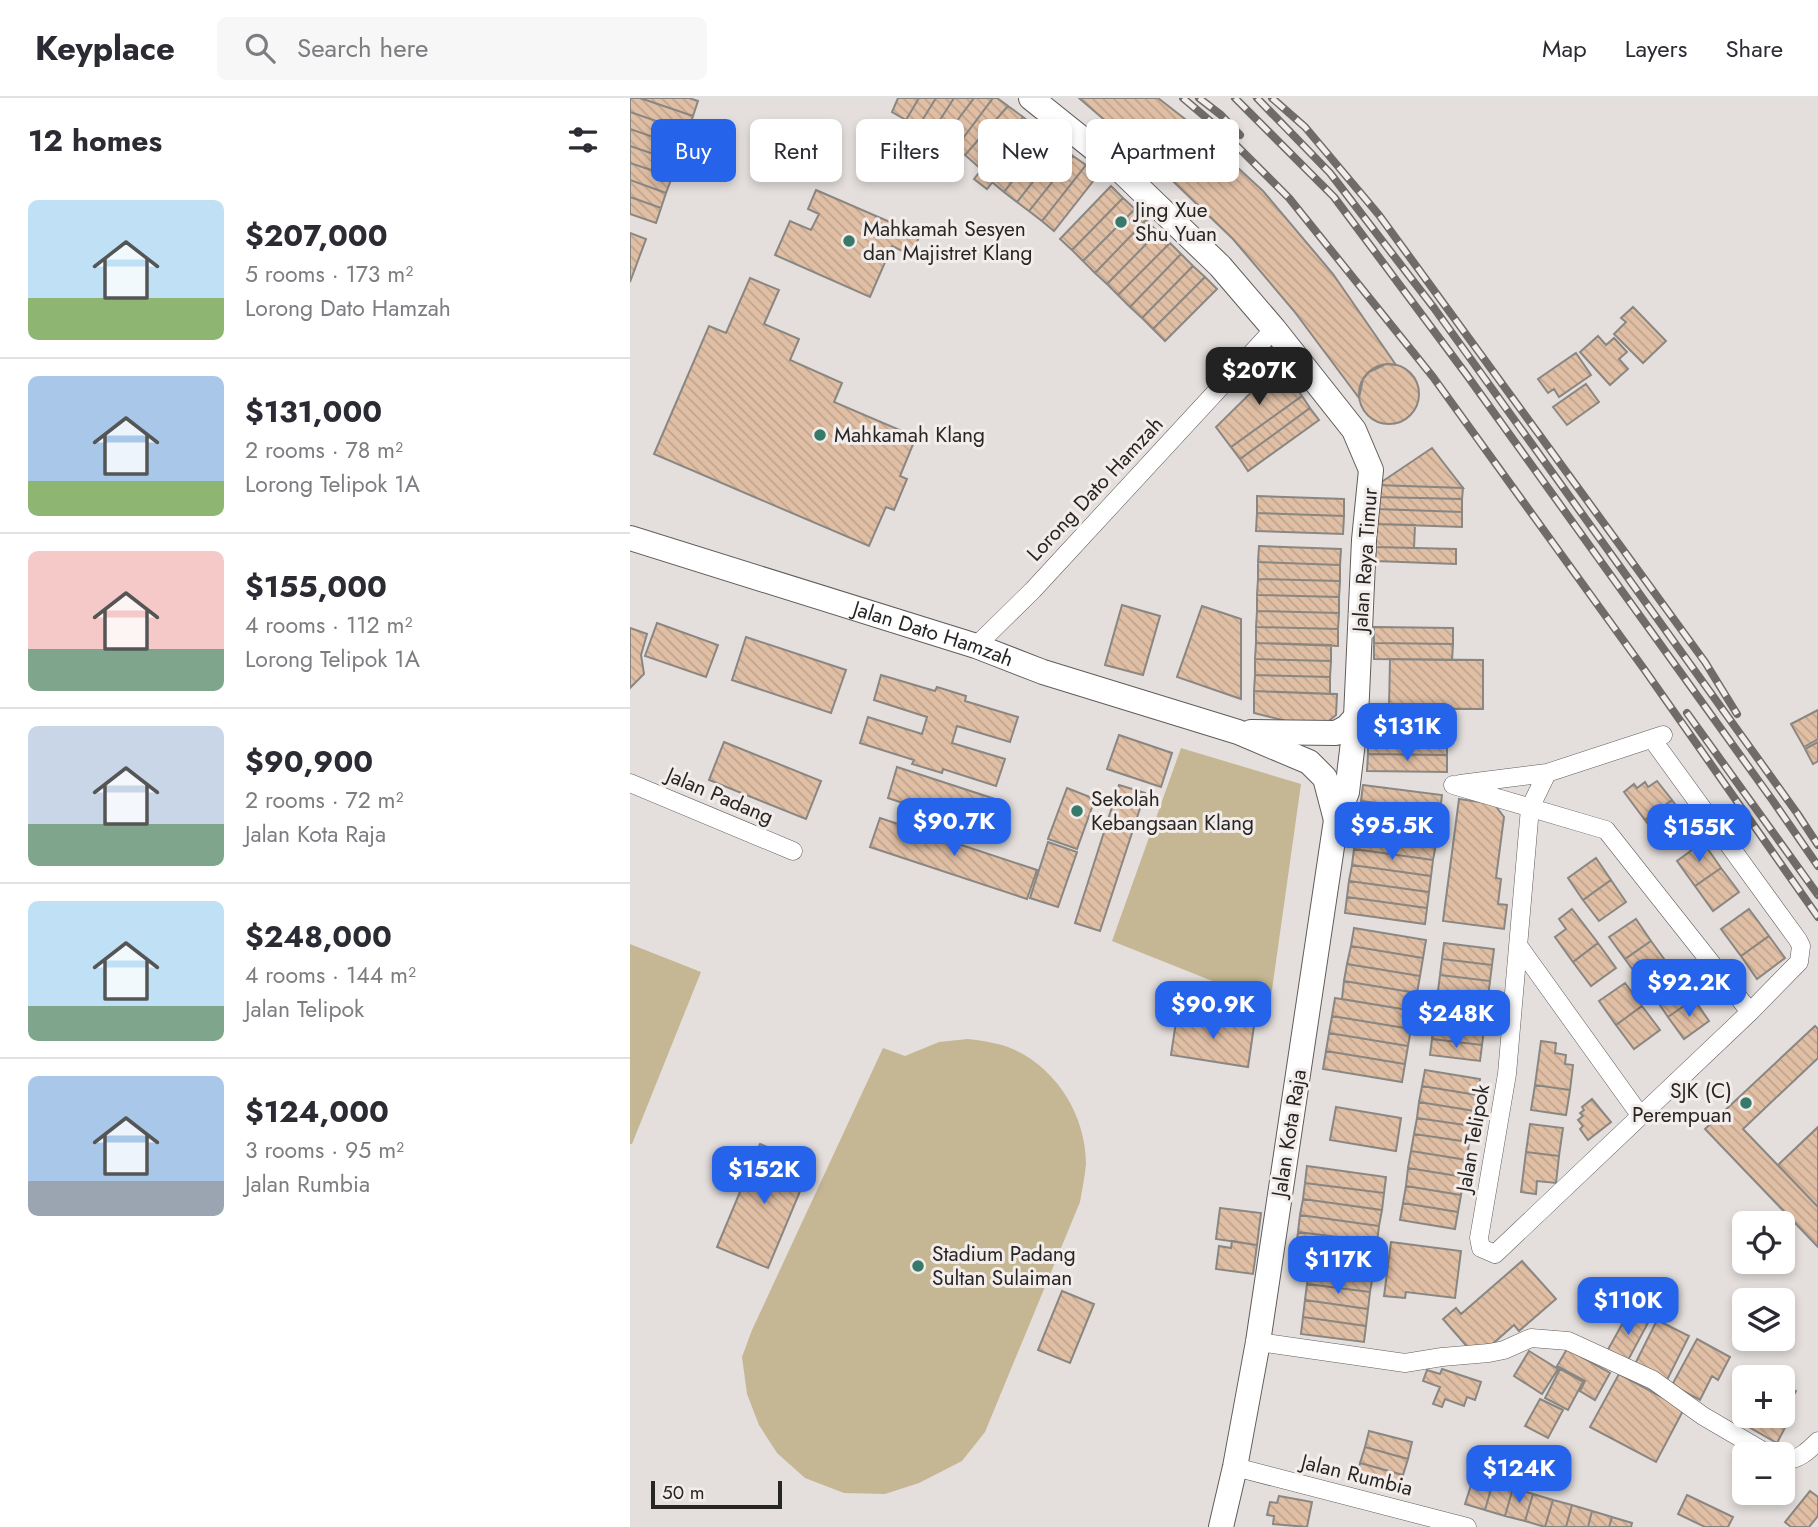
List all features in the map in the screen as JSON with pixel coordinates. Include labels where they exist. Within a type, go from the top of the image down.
[{"type":"main road","name":"Jalan Raya Timur","points":[[1031,98],[1116,166],[1220,265],[1354,430],[1371,470],[1364,540],[1356,717],[1347,792],[1336,820]]},
{"type":"main road","name":"Jalan Dato Hamzah","points":[[630,538],[976,646],[1043,673],[1238,732]]},
{"type":"main road","points":[[1238,732],[1336,733],[1347,727],[1356,717]]},
{"type":"main road","points":[[1238,732],[1309,762],[1325,778],[1336,820]]},
{"type":"main road","name":"Jalan Kota Raja","points":[[1221,1527],[1258,1342],[1336,820]]},
{"type":"street","name":"Lorong Dato Hamzah","points":[[976,646],[1033,590],[1274,329]]},
{"type":"street","points":[[1520,948],[1640,1115],[1750,1012],[1799,962],[1801,946],[1657,737],[1547,773],[1453,785],[1606,830],[1750,1012]]},
{"type":"street","name":"Jalan Telipok","points":[[1547,773],[1530,808],[1507,1074],[1479,1238],[1481,1248],[1495,1254],[1640,1115]]},
{"type":"street","name":"Jalan Padang","points":[[630,783],[793,851]]},
{"type":"street","points":[[1258,1342],[1405,1363],[1496,1352],[1531,1338],[1568,1341],[1653,1380],[1703,1416],[1747,1442]]},
{"type":"street","points":[[1795,1458],[1806,1453],[1818,1441]]},
{"type":"street","name":"Jalan Rumbia","points":[[1235,1467],[1467,1527]]},
{"type":"shaded area","points":[[1181,748],[1301,784],[1270,1004],[1112,941]]},
{"type":"shaded area","points":[[630,944],[701,972],[632,1144],[630,1144]]},
{"type":"shaded area","name":"Stadium Padang Sultan Sulaiman","points":[[968,1039],[1015,1050],[1044,1070],[1067,1097],[1081,1129],[1085,1146],[1086,1164],[1080,1202],[985,1432],[962,1461],[919,1483],[885,1494],[844,1493],[805,1478],[777,1453],[759,1425],[747,1394],[742,1357],[752,1330],[883,1048],[905,1056],[939,1042]]},
{"type":"building","points":[[630,98],[640,98],[693,116],[692,119],[651,119],[630,112]]},
{"type":"building","points":[[640,98],[689,98],[698,101],[693,116]]},
{"type":"building","points":[[898,98],[919,98],[907,119],[892,112]]},
{"type":"building","points":[[919,98],[936,98],[923,119],[907,119]]},
{"type":"building","points":[[936,98],[954,98],[941,119],[923,119]]},
{"type":"building","points":[[954,98],[974,98],[958,119],[941,119]]},
{"type":"building","points":[[974,98],[993,98],[964,137],[964,119],[958,119]]},
{"type":"building","points":[[993,98],[1008,106],[997,119],[978,119],[978,140],[965,155],[964,137]]},
{"type":"building","points":[[1079,98],[1158,98],[1185,119],[1103,119]]},
{"type":"building","points":[[1008,106],[1023,117],[1021,119],[997,119]]},
{"type":"building","points":[[630,112],[651,119],[651,136],[630,129]]},
{"type":"building","points":[[630,129],[651,136],[651,153],[630,146]]},
{"type":"building","points":[[978,140],[978,166],[965,155]]},
{"type":"building","points":[[630,146],[651,153],[651,170],[630,163]]},
{"type":"building","points":[[1072,157],[1086,165],[1042,221],[1029,211],[1052,182],[1072,182]]},
{"type":"building","points":[[630,163],[651,170],[651,182],[670,182],[666,193],[630,180]]},
{"type":"building","points":[[1086,165],[1086,182],[1092,182],[1054,231],[1042,221]]},
{"type":"building","points":[[1239,169],[1263,191],[1333,274],[1396,365],[1386,364],[1369,372],[1363,379],[1359,398],[1294,311],[1233,239],[1174,182],[1239,182]]},
{"type":"building","points":[[978,174],[978,182],[993,182],[987,189],[974,179]]},
{"type":"building","points":[[630,180],[666,193],[661,208],[630,197]]},
{"type":"building","points":[[992,182],[1012,182],[1004,192]]},
{"type":"building","points":[[1012,182],[1033,182],[1017,202],[1004,192]]},
{"type":"building","points":[[1033,182],[1052,182],[1029,211],[1017,202]]},
{"type":"building","points":[[1111,186],[1123,198],[1072,250],[1060,239]]},
{"type":"building","name":"Mahkamah Sesyen dan Majistret Klang","points":[[816,190],[920,235],[911,255],[892,246],[870,297],[775,255],[790,221],[811,230],[819,214],[808,209]]},
{"type":"building","points":[[630,197],[661,208],[656,223],[630,214]]},
{"type":"building","points":[[1123,198],[1135,209],[1083,261],[1072,250]]},
{"type":"building","points":[[1135,209],[1146,220],[1095,273],[1083,261]]},
{"type":"building","points":[[1146,220],[1158,232],[1107,284],[1095,273]]},
{"type":"building","points":[[1158,232],[1170,243],[1118,295],[1107,284]]},
{"type":"building","points":[[630,233],[646,239],[630,282]]},
{"type":"building","points":[[1170,243],[1181,254],[1130,307],[1118,295]]},
{"type":"building","points":[[1181,254],[1193,266],[1142,318],[1130,307]]},
{"type":"building","points":[[1193,266],[1205,277],[1153,329],[1142,318]]},
{"type":"building","points":[[1205,277],[1217,289],[1165,341],[1153,329]]},
{"type":"building","points":[[750,278],[779,290],[764,324],[799,339],[790,360],[842,383],[834,402],[916,437],[900,476],[907,479],[894,510],[886,507],[869,546],[654,454],[709,326],[726,333]]},
{"type":"building","points":[[1633,307],[1666,341],[1643,363],[1614,334],[1626,322],[1621,318]]},
{"type":"building","points":[[1598,336],[1606,345],[1614,338],[1627,352],[1619,359],[1628,369],[1610,385],[1580,352]]},
{"type":"building","points":[[1576,353],[1591,375],[1559,397],[1554,389],[1548,393],[1538,379]]},
{"type":"building","points":[[1383,364],[1395,364],[1414,377],[1419,394],[1417,406],[1406,419],[1395,424],[1383,424],[1364,411],[1359,400],[1359,388],[1372,369]]},
{"type":"building","points":[[1279,365],[1302,396],[1231,447],[1216,427]]},
{"type":"building","points":[[1586,384],[1599,402],[1567,425],[1553,407]]},
{"type":"building","points":[[1302,396],[1310,408],[1240,459],[1231,447]]},
{"type":"building","points":[[1310,408],[1319,420],[1248,471],[1240,459]]},
{"type":"building","points":[[1432,448],[1463,488],[1377,485]]},
{"type":"building","points":[[1377,485],[1463,488],[1462,499],[1377,497]]},
{"type":"building","points":[[1257,496],[1344,499],[1344,516],[1257,513]]},
{"type":"building","points":[[1377,497],[1462,499],[1462,512],[1376,509]]},
{"type":"building","points":[[1376,509],[1462,512],[1462,527],[1376,524]]},
{"type":"building","points":[[1257,513],[1344,516],[1343,534],[1256,531]]},
{"type":"building","points":[[1376,524],[1415,525],[1414,548],[1376,547]]},
{"type":"building","points":[[1259,546],[1341,549],[1340,565],[1258,562]]},
{"type":"building","points":[[1376,547],[1456,549],[1456,564],[1375,561]]},
{"type":"building","points":[[1258,562],[1340,565],[1340,581],[1258,579]]},
{"type":"building","points":[[1258,579],[1340,581],[1339,597],[1257,595]]},
{"type":"building","points":[[1257,595],[1339,597],[1339,613],[1257,611]]},
{"type":"building","points":[[1122,605],[1160,616],[1143,675],[1105,665]]},
{"type":"building","points":[[1202,606],[1241,619],[1241,699],[1177,677]]},
{"type":"building","points":[[1257,611],[1339,613],[1338,629],[1256,627]]},
{"type":"building","points":[[657,623],[718,645],[706,677],[645,656]]},
{"type":"building","points":[[1256,627],[1338,629],[1338,646],[1256,643]]},
{"type":"building","points":[[1374,627],[1453,628],[1453,644],[1374,643]]},
{"type":"building","points":[[630,628],[647,634],[641,655],[644,674],[630,688]]},
{"type":"building","points":[[746,637],[846,670],[831,713],[732,680]]},
{"type":"building","points":[[1256,643],[1331,645],[1331,661],[1255,659]]},
{"type":"building","points":[[1374,643],[1453,644],[1452,660],[1374,659]]},
{"type":"building","points":[[1255,659],[1331,661],[1330,677],[1255,675]]},
{"type":"building","points":[[1390,659],[1483,660],[1483,709],[1389,708]]},
{"type":"building","points":[[881,675],[935,691],[937,687],[966,696],[965,701],[1018,717],[1010,742],[957,726],[952,743],[1005,759],[996,786],[943,769],[942,773],[912,764],[914,760],[860,743],[868,717],[922,734],[927,717],[874,700]]},
{"type":"building","points":[[1255,675],[1330,677],[1330,694],[1254,691]]},
{"type":"building","points":[[1254,691],[1337,694],[1336,715],[1319,729],[1254,713]]},
{"type":"building","points":[[1368,708],[1447,709],[1447,726],[1368,725]]},
{"type":"building","points":[[1818,710],[1818,739],[1804,747],[1791,724]]},
{"type":"building","points":[[1368,725],[1447,726],[1447,740],[1368,739]]},
{"type":"building","points":[[1119,735],[1172,753],[1161,787],[1107,769]]},
{"type":"building","points":[[1368,739],[1447,740],[1447,755],[1368,754]]},
{"type":"building","points":[[724,742],[821,781],[806,819],[709,780]]},
{"type":"building","points":[[1818,742],[1818,761],[1813,764],[1805,749]]},
{"type":"building","points":[[1368,754],[1447,755],[1447,772],[1367,771]]},
{"type":"building","points":[[897,767],[1001,801],[991,832],[888,798]]},
{"type":"building","points":[[1657,781],[1672,800],[1645,820],[1624,792],[1634,784],[1637,788],[1645,782],[1648,787]]},
{"type":"building","points":[[1119,785],[1145,793],[1100,931],[1075,923]]},
{"type":"building","points":[[1363,785],[1442,795],[1440,811],[1361,801]]},
{"type":"building","points":[[1067,788],[1095,799],[1077,849],[1048,839]]},
{"type":"building","points":[[1459,799],[1494,804],[1504,817],[1496,878],[1501,879],[1498,904],[1507,905],[1504,929],[1443,921]]},
{"type":"building","points":[[1672,800],[1688,822],[1661,842],[1645,820]]},
{"type":"building","points":[[1361,801],[1440,811],[1438,828],[1358,817]]},
{"type":"building","points":[[1358,817],[1438,828],[1436,844],[1356,833]]},
{"type":"building","points":[[880,818],[1037,870],[1027,899],[870,847]]},
{"type":"building","points":[[1356,833],[1436,844],[1433,860],[1354,849]]},
{"type":"building","points":[[1048,842],[1077,852],[1058,907],[1030,898]]},
{"type":"building","points":[[1703,842],[1721,868],[1695,886],[1677,861]]},
{"type":"building","points":[[1354,849],[1433,860],[1431,876],[1352,865]]},
{"type":"building","points":[[1596,858],[1611,880],[1583,900],[1568,878]]},
{"type":"building","points":[[1352,865],[1431,876],[1429,892],[1349,881]]},
{"type":"building","points":[[1721,868],[1739,892],[1713,911],[1695,886]]},
{"type":"building","points":[[1611,880],[1626,902],[1599,921],[1583,900]]},
{"type":"building","points":[[1349,881],[1429,892],[1427,908],[1347,897]]},
{"type":"building","points":[[1347,897],[1427,908],[1425,924],[1345,913]]},
{"type":"building","points":[[1572,909],[1598,943],[1573,962],[1555,937],[1566,929],[1559,919]]},
{"type":"building","points":[[1749,909],[1769,936],[1741,956],[1721,929]]},
{"type":"building","points":[[1636,919],[1651,941],[1625,959],[1609,937]]},
{"type":"building","points":[[1354,928],[1426,940],[1423,958],[1351,946]]},
{"type":"building","points":[[1769,936],[1785,958],[1757,979],[1741,956]]},
{"type":"building","points":[[1651,941],[1667,963],[1641,981],[1625,959]]},
{"type":"building","points":[[1444,943],[1494,949],[1492,965],[1442,959]]},
{"type":"building","points":[[1598,943],[1616,968],[1591,986],[1573,962]]},
{"type":"building","points":[[1351,946],[1423,958],[1420,976],[1347,964]]},
{"type":"building","points":[[1442,959],[1492,965],[1490,981],[1440,975]]},
{"type":"building","points":[[1347,964],[1420,976],[1417,993],[1344,981]]},
{"type":"building","points":[[1440,975],[1490,981],[1488,997],[1438,991]]},
{"type":"building","points":[[1678,978],[1694,999],[1668,1017],[1653,995]]},
{"type":"building","points":[[1344,981],[1417,993],[1414,1011],[1342,999]]},
{"type":"building","points":[[1625,983],[1642,1006],[1616,1025],[1599,1001]]},
{"type":"building","points":[[1438,991],[1488,997],[1486,1013],[1436,1006]]},
{"type":"building","points":[[1335,998],[1414,1011],[1411,1029],[1332,1016]]},
{"type":"building","points":[[1694,999],[1709,1021],[1684,1039],[1668,1017]]},
{"type":"building","points":[[1436,1006],[1486,1013],[1484,1029],[1434,1023]]},
{"type":"building","points":[[1642,1006],[1660,1030],[1634,1049],[1616,1025]]},
{"type":"building","points":[[1177,1015],[1254,1026],[1248,1067],[1171,1055]]},
{"type":"building","points":[[1332,1016],[1411,1029],[1408,1046],[1329,1033]]},
{"type":"building","points":[[1434,1023],[1484,1029],[1482,1045],[1432,1039]]},
{"type":"building","points":[[1815,1026],[1818,1029],[1818,1058],[1743,1129],[1818,1207],[1818,1247],[1795,1223],[1795,1211],[1784,1211],[1705,1129]]},
{"type":"building","points":[[1329,1033],[1408,1046],[1405,1064],[1326,1051]]},
{"type":"building","points":[[1432,1039],[1482,1045],[1480,1061],[1430,1055]]},
{"type":"building","points":[[1541,1041],[1556,1043],[1555,1053],[1566,1055],[1565,1064],[1573,1065],[1570,1090],[1535,1085]]},
{"type":"building","points":[[1326,1051],[1405,1064],[1402,1082],[1323,1069]]},
{"type":"building","points":[[1425,1070],[1480,1079],[1477,1095],[1422,1086]]},
{"type":"building","points":[[1535,1085],[1570,1090],[1566,1115],[1531,1110]]},
{"type":"building","points":[[1422,1086],[1477,1095],[1475,1111],[1419,1102]]},
{"type":"building","points":[[1592,1099],[1611,1122],[1588,1140],[1580,1129],[1583,1126],[1578,1120],[1583,1116],[1580,1113],[1584,1110],[1582,1107]]},
{"type":"building","points":[[1419,1102],[1475,1111],[1472,1126],[1417,1118]]},
{"type":"building","points":[[1336,1107],[1401,1118],[1396,1151],[1330,1140]]},
{"type":"building","points":[[1417,1118],[1472,1126],[1469,1142],[1414,1134]]},
{"type":"building","points":[[1530,1124],[1563,1128],[1559,1156],[1526,1152]]},
{"type":"building","points":[[1818,1127],[1818,1207],[1778,1165]]},
{"type":"building","points":[[1414,1134],[1469,1142],[1467,1160],[1411,1151]]},
{"type":"building","points":[[760,1144],[811,1165],[768,1268],[717,1247]]},
{"type":"building","points":[[1411,1151],[1467,1160],[1464,1177],[1408,1168]]},
{"type":"building","points":[[1526,1152],[1559,1156],[1556,1183],[1537,1181],[1536,1194],[1521,1192]]},
{"type":"building","points":[[1307,1166],[1386,1177],[1384,1193],[1305,1183]]},
{"type":"building","points":[[1408,1168],[1464,1177],[1461,1195],[1406,1186]]},
{"type":"building","points":[[1305,1183],[1384,1193],[1382,1210],[1303,1199]]},
{"type":"building","points":[[1406,1186],[1461,1195],[1458,1212],[1403,1203]]},
{"type":"building","points":[[1303,1199],[1382,1210],[1379,1226],[1300,1215]]},
{"type":"building","points":[[1403,1203],[1458,1212],[1455,1229],[1400,1220]]},
{"type":"building","points":[[1220,1208],[1261,1213],[1257,1245],[1216,1239]]},
{"type":"building","points":[[1300,1215],[1379,1226],[1377,1242],[1298,1232]]},
{"type":"building","points":[[1298,1232],[1377,1242],[1375,1259],[1296,1248]]},
{"type":"building","points":[[1232,1241],[1257,1245],[1253,1274],[1216,1269],[1219,1246],[1231,1248]]},
{"type":"building","points":[[1391,1242],[1461,1251],[1455,1298],[1406,1292],[1405,1298],[1384,1296]]},
{"type":"building","points":[[1312,1250],[1375,1259],[1373,1275],[1310,1267]]},
{"type":"building","points":[[1522,1261],[1556,1299],[1519,1331],[1514,1325],[1488,1348],[1470,1350],[1443,1319],[1456,1308],[1461,1314]]},
{"type":"building","points":[[1310,1267],[1373,1275],[1370,1292],[1307,1284]]},
{"type":"building","points":[[1307,1284],[1370,1292],[1368,1309],[1305,1300]]},
{"type":"building","points":[[1062,1291],[1094,1304],[1070,1363],[1038,1350]]},
{"type":"building","points":[[1305,1300],[1368,1309],[1366,1326],[1303,1317]]},
{"type":"building","points":[[1630,1310],[1649,1321],[1626,1364],[1606,1353]]},
{"type":"building","points":[[1303,1317],[1366,1326],[1364,1342],[1301,1334]]},
{"type":"building","points":[[1657,1320],[1689,1336],[1666,1382],[1634,1366]]},
{"type":"building","points":[[1697,1339],[1730,1357],[1718,1380],[1712,1376],[1700,1400],[1672,1385]]},
{"type":"building","points":[[1567,1349],[1610,1373],[1595,1400],[1580,1391],[1585,1381],[1557,1366]]},
{"type":"building","points":[[1529,1351],[1558,1369],[1542,1394],[1514,1376]]},
{"type":"building","points":[[1442,1369],[1481,1382],[1475,1400],[1467,1397],[1464,1406],[1445,1399],[1442,1407],[1433,1404],[1440,1387],[1423,1381],[1427,1370],[1440,1374]]},
{"type":"building","points":[[1560,1369],[1583,1382],[1568,1410],[1545,1398]]},
{"type":"building","points":[[1619,1374],[1684,1409],[1656,1462],[1590,1427]]},
{"type":"building","points":[[1540,1399],[1563,1410],[1548,1438],[1525,1426]]},
{"type":"building","points":[[1751,1428],[1785,1428],[1775,1442]]},
{"type":"building","points":[[1369,1431],[1412,1442],[1408,1459],[1365,1447]]},
{"type":"building","points":[[1365,1447],[1408,1459],[1403,1475],[1360,1463]]},
{"type":"building","points":[[1360,1463],[1403,1475],[1399,1490],[1356,1479]]},
{"type":"building","points":[[1474,1476],[1493,1482],[1485,1510],[1465,1504]]},
{"type":"building","points":[[1493,1482],[1513,1488],[1505,1516],[1485,1510]]},
{"type":"building","points":[[1513,1488],[1533,1494],[1525,1521],[1505,1516]]},
{"type":"building","points":[[1810,1491],[1818,1497],[1818,1516],[1809,1527],[1791,1527],[1785,1522]]},
{"type":"building","points":[[1533,1494],[1553,1500],[1545,1527],[1525,1521]]},
{"type":"building","points":[[1687,1495],[1733,1517],[1728,1527],[1705,1527],[1678,1514]]},
{"type":"building","points":[[1279,1496],[1312,1502],[1307,1527],[1273,1524],[1274,1516],[1267,1515],[1270,1502],[1277,1503]]},
{"type":"building","points":[[1553,1500],[1572,1505],[1566,1527],[1545,1527]]},
{"type":"building","points":[[1572,1505],[1592,1511],[1588,1527],[1566,1527]]},
{"type":"building","points":[[1592,1511],[1612,1517],[1609,1527],[1588,1527]]},
{"type":"building","points":[[1612,1517],[1632,1523],[1631,1527],[1609,1527]]},
{"type":"railway","points":[[1183,98],[1223,132],[1289,198],[1433,377],[1644,669],[1818,917]]},
{"type":"railway","points":[[1199,98],[1221,115],[1240,135]]},
{"type":"railway","points":[[1235,98],[1334,197],[1466,374],[1818,866]]},
{"type":"railway","points":[[1257,98],[1330,173],[1434,308],[1818,845]]},
{"type":"railway","points":[[1272,98],[1305,127],[1379,215],[1705,662],[1737,714]]},
{"type":"railway","points":[[1687,713],[1818,895]]},
{"type":"place","name":"Jing Xue Shu Yuan","points":[[1121,222]]},
{"type":"place","name":"Mahkamah Sesyen dan Majistret Klang","points":[[849,241]]},
{"type":"place","name":"Mahkamah Klang","points":[[820,435]]},
{"type":"place","name":"Sekolah Kebangsaan Klang","points":[[1077,811]]},
{"type":"place","name":"SJK (C) Perempuan","points":[[1746,1103]]},
{"type":"place","name":"Stadium Padang Sultan Sulaiman","points":[[918,1266]]}]
